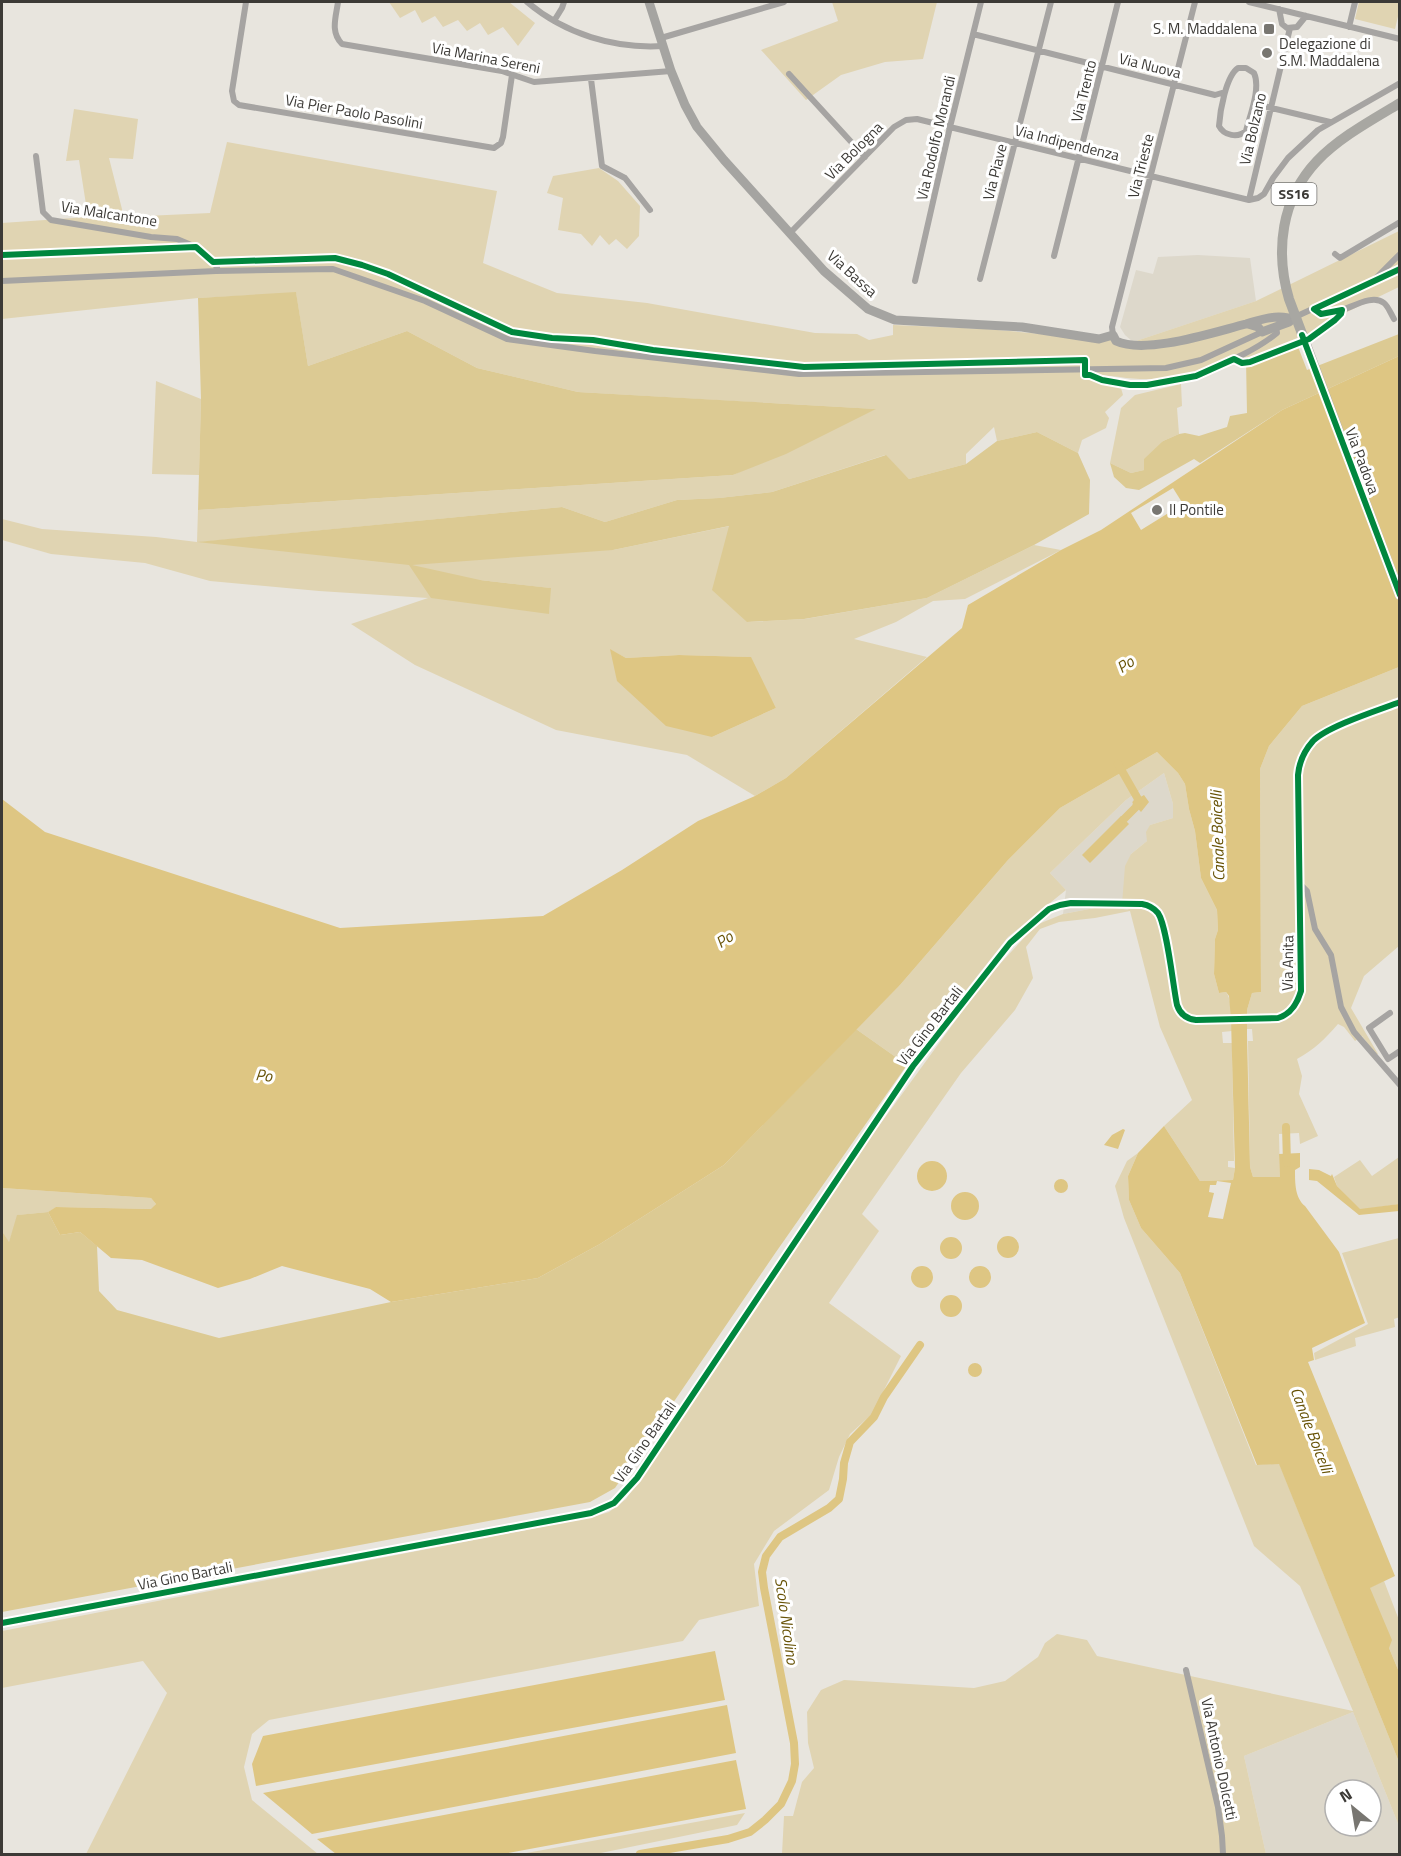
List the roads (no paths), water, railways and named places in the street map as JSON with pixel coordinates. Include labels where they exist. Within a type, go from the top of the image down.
[{"type":"main road","name":"SS16","points":[[1291,317],[1281,244],[1286,218],[1297,187],[1323,155],[1400,103]]},
{"type":"main road","name":"Via Padova","points":[[1291,317],[1302,335],[1400,595]]},
{"type":"street","name":"Via Pier Paolo Pasolini","points":[[246,2],[232,91],[234,101],[239,105],[494,148],[501,143],[503,137],[513,75]]},
{"type":"street","name":"Via Marina Sereni","points":[[338,2],[334,30],[342,44],[502,71],[534,82],[671,71]]},
{"type":"street","points":[[527,2],[555,21],[581,33],[609,43],[639,46],[662,42],[784,2]]},
{"type":"street","points":[[555,21],[564,2]]},
{"type":"street","name":"Via Bassa","points":[[649,2],[671,71],[685,105],[701,132],[838,285],[868,309],[890,319],[914,322],[1022,327],[1100,339],[1113,335],[1116,341],[1135,346],[1187,338],[1270,318],[1291,317]]},
{"type":"street","name":"Via Rodolfo Morandi","points":[[915,281],[981,2]]},
{"type":"street","name":"Via Piave","points":[[980,279],[1051,2]]},
{"type":"street","name":"Via Trento","points":[[1054,256],[1118,2]]},
{"type":"street","name":"Via Trieste","points":[[1113,335],[1112,327],[1195,2]]},
{"type":"street","points":[[1249,2],[1400,39]]},
{"type":"street","points":[[1349,27],[1355,2]]},
{"type":"street","points":[[1279,9],[1282,24],[1290,28],[1298,27],[1306,16]]},
{"type":"street","name":"Via Bolzano","points":[[1249,200],[1290,28]]},
{"type":"street","name":"Via Nuova","points":[[973,34],[1215,95]]},
{"type":"street","points":[[1238,68],[1246,68],[1256,76],[1255,98],[1244,133],[1237,135],[1221,130],[1219,126],[1225,92],[1232,73],[1238,68]]},
{"type":"street","points":[[789,74],[865,157]]},
{"type":"street","points":[[591,79],[602,166],[625,178],[650,210]]},
{"type":"street","points":[[1249,200],[1262,196],[1293,152],[1312,134],[1400,83]]},
{"type":"street","points":[[1215,95],[1225,92]]},
{"type":"street","points":[[1215,95],[1221,100],[1222,105]]},
{"type":"street","points":[[1255,98],[1259,105]]},
{"type":"street","points":[[1251,111],[1259,105],[1331,122]]},
{"type":"street","name":"Via Bologna","points":[[790,233],[894,128],[906,120],[917,119],[950,127]]},
{"type":"street","name":"Via Indipendenza","points":[[950,127],[1249,200]]},
{"type":"street","name":"Via Malcantone","points":[[36,156],[43,212],[51,220],[151,237],[177,239],[205,254],[217,267],[216,271]]},
{"type":"street","points":[[1335,254],[1340,258],[1400,222]]},
{"type":"street","points":[[1374,281],[1400,254]]},
{"type":"street","points":[[2,281],[216,271],[333,269],[425,301],[507,339],[799,374],[1156,369],[1180,366],[1201,360],[1289,322],[1291,317],[1314,309],[1400,269]]},
{"type":"street","points":[[1314,309],[1318,313],[1326,314],[1380,300],[1386,304],[1394,319]]},
{"type":"street","points":[[1090,370],[1090,375],[1096,378],[1130,385],[1148,385],[1186,379],[1226,364],[1257,347],[1276,333],[1273,319],[1270,318]]},
{"type":"street","points":[[1245,324],[1258,327],[1262,333]]},
{"type":"street","name":"Via Anita","points":[[1071,903],[1149,905],[1159,914],[1163,923],[1179,1010],[1182,1014],[1192,1019],[1254,1019],[1285,1016],[1299,999],[1301,991],[1298,775],[1304,755],[1313,742],[1326,732],[1400,702]]},
{"type":"street","points":[[1299,883],[1307,891],[1315,928],[1331,955],[1341,1007],[1354,1032],[1400,1085]]},
{"type":"street","name":"Via Gino Bartali","points":[[913,1066],[1010,943],[1049,909],[1071,903]]},
{"type":"street","points":[[1388,1059],[1369,1028],[1390,1013]]},
{"type":"street","points":[[1381,1064],[1400,1051]]},
{"type":"street","name":"Via Antonio Dolcetti","points":[[1186,1670],[1218,1807],[1222,1854]]},
{"type":"water","points":[[1399,356],[1399,667],[1302,706],[1269,746],[1260,769],[1261,992],[1252,993],[1247,1010],[1247,1035],[1250,1167],[1253,1177],[1280,1177],[1279,1154],[1300,1153],[1300,1167],[1295,1170],[1297,1195],[1339,1252],[1365,1323],[1312,1348],[1314,1360],[1308,1362],[1395,1576],[1370,1588],[1392,1640],[1389,1648],[1399,1672],[1399,1762],[1279,1464],[1257,1465],[1180,1273],[1141,1228],[1129,1200],[1128,1176],[1138,1153],[1164,1126],[1200,1181],[1233,1180],[1235,1168],[1229,996],[1226,992],[1219,993],[1214,974],[1215,939],[1218,930],[1217,910],[1201,878],[1195,831],[1185,784],[1178,773],[1157,752],[1060,808],[1008,860],[900,985],[724,1165],[600,1244],[538,1278],[391,1302],[370,1289],[282,1266],[250,1279],[218,1288],[142,1260],[111,1258],[80,1232],[60,1235],[48,1212],[56,1207],[151,1209],[156,1204],[151,1198],[2,1188],[2,799],[45,832],[340,928],[543,916],[622,870],[698,821],[755,796],[786,778],[962,628],[968,605],[1061,550],[1101,530],[1282,410]]},
{"type":"water","points":[[610,649],[626,658],[679,655],[751,657],[776,708],[712,737],[666,726],[617,681]]},
{"type":"water","points":[[1144,795],[1149,802],[1141,812],[1132,802]]},
{"type":"water","points":[[1121,816],[1129,824],[1090,863],[1082,855]]},
{"type":"water","points":[[1125,1130],[1118,1149],[1104,1145],[1112,1135]]},
{"type":"water","points":[[932,1161],[943,1165],[947,1176],[943,1187],[932,1191],[921,1187],[917,1176],[921,1165]]},
{"type":"water","points":[[1309,1169],[1319,1170],[1331,1176],[1332,1174],[1337,1186],[1360,1209],[1399,1204],[1399,1211],[1359,1215],[1317,1181],[1309,1180]]},
{"type":"water","points":[[1061,1179],[1066,1181],[1068,1186],[1066,1191],[1061,1193],[1056,1191],[1054,1186],[1056,1181]]},
{"type":"water","points":[[965,1192],[975,1196],[979,1206],[975,1216],[965,1220],[955,1216],[951,1206],[955,1196]]},
{"type":"water","points":[[1008,1236],[1016,1239],[1019,1247],[1016,1255],[1008,1258],[1000,1255],[997,1247],[1000,1239]]},
{"type":"water","points":[[951,1237],[959,1240],[962,1248],[959,1256],[951,1259],[943,1256],[940,1248],[943,1240]]},
{"type":"water","points":[[922,1266],[930,1269],[933,1277],[930,1285],[922,1288],[914,1285],[911,1277],[914,1269]]},
{"type":"water","points":[[980,1266],[988,1269],[991,1277],[988,1285],[980,1288],[972,1285],[969,1277],[972,1269]]},
{"type":"water","points":[[951,1295],[959,1298],[962,1306],[959,1314],[951,1317],[943,1314],[940,1306],[943,1298]]},
{"type":"water","points":[[975,1363],[980,1365],[982,1370],[980,1375],[975,1377],[970,1375],[968,1370],[970,1365]]},
{"type":"water","points":[[715,1651],[725,1700],[256,1786],[252,1764],[263,1736]]},
{"type":"water","points":[[727,1705],[736,1753],[312,1834],[263,1793]]},
{"type":"water","points":[[736,1760],[746,1809],[503,1854],[336,1854],[317,1839]]},
{"type":"waterway","points":[[1118,764],[1138,799],[1136,807],[1124,819]]},
{"type":"waterway","points":[[1286,1127],[1287,1163]]},
{"type":"waterway","name":"Scolo Nicolino","points":[[640,1854],[728,1839],[750,1832],[781,1804],[792,1781],[795,1764],[794,1743],[764,1588],[762,1572],[766,1556],[780,1537],[829,1508],[839,1499],[844,1463],[850,1442],[874,1417],[884,1397],[920,1345]]},
{"type":"place","name":"S. M. Maddalena","points":[[1269,29]]},
{"type":"place","name":"Delegazione di S.M. Maddalena","points":[[1267,53]]},
{"type":"place","name":"Il Pontile","points":[[1157,510]]},
{"type":"water label","name":"Po","points":[[1125,664]]},
{"type":"water label","name":"Canale Boicelli","points":[[1217,836]]},
{"type":"water label","name":"Po","points":[[724,939]]},
{"type":"water label","name":"Po","points":[[264,1075]]},
{"type":"water label","name":"Canale Boicelli","points":[[1312,1430]]}]
